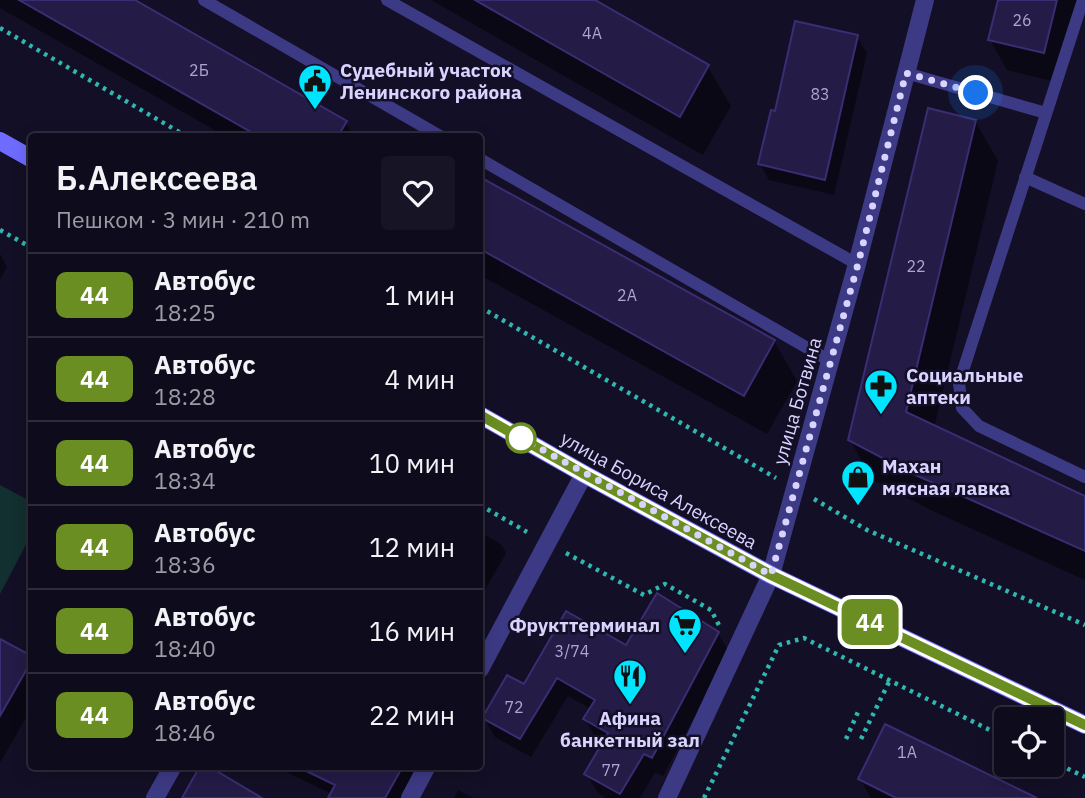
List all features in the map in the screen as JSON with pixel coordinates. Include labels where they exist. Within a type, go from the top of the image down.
[{"type":"main road","points":[[0,141],[28,157]]},
{"type":"main road","name":"улица Бориса Алексеева","points":[[483,417],[771,575],[1085,725]]},
{"type":"street","name":"улица Ботвина","points":[[667,798],[771,575],[858,264],[925,0]]},
{"type":"street","points":[[483,663],[584,474]]},
{"type":"street","points":[[155,798],[171,770]]},
{"type":"street","points":[[410,798],[425,770]]},
{"type":"lane","points":[[204,0],[435,133]]},
{"type":"lane","points":[[387,0],[858,264]]},
{"type":"lane","points":[[1083,1],[959,383],[962,408],[979,426],[1085,477]]},
{"type":"lane","points":[[906,73],[1046,113]]},
{"type":"lane","points":[[483,161],[830,362]]},
{"type":"lane","points":[[1025,177],[1085,204]]},
{"type":"path","points":[[0,29],[181,133]]},
{"type":"path","points":[[0,230],[28,246]]},
{"type":"path","points":[[483,309],[867,530],[1085,625]]},
{"type":"path","points":[[483,507],[644,595],[665,584],[711,610]]},
{"type":"path","points":[[704,798],[779,645],[804,638],[994,732]]},
{"type":"path","points":[[862,739],[890,680]]},
{"type":"path","points":[[846,739],[858,712]]},
{"type":"path","points":[[1064,767],[1085,777]]},
{"type":"green space","points":[[0,485],[28,500],[28,541],[0,594]]},
{"type":"building","points":[[19,0],[135,0],[347,121],[340,133],[253,133]]},
{"type":"building","points":[[475,0],[595,0],[709,65],[680,117]]},
{"type":"building","points":[[998,0],[1057,0],[1044,53],[988,40]]},
{"type":"building","points":[[795,21],[858,35],[825,180],[758,164],[771,110],[775,111]]},
{"type":"building","points":[[928,108],[976,120],[906,412],[1085,496],[1085,551],[911,473],[848,440]]},
{"type":"building","points":[[483,179],[775,340],[744,396],[483,251]]},
{"type":"building","points":[[657,593],[719,632],[652,758],[644,754],[620,794],[584,774],[608,733],[583,719],[595,700],[557,678],[520,739],[483,719],[507,675],[524,684],[566,611],[626,645]]},
{"type":"building","points":[[0,639],[28,654],[28,667],[0,716]]},
{"type":"building","points":[[885,724],[1037,798],[896,798],[858,779]]},
{"type":"building","points":[[198,770],[215,770],[262,798],[182,798]]},
{"type":"building","points":[[304,770],[401,770],[385,798],[328,798],[335,785]]},
{"type":"bus line","name":"44","points":[[483,417],[771,575],[1085,725]]},
{"type":"place","name":"Судебный участок Ленинского района","points":[[315,111]]},
{"type":"place","name":"Социальные аптеки","points":[[881,416]]},
{"type":"place","name":"Махан мясная лавка","points":[[858,507]]},
{"type":"place","name":"Фрукттерминал","points":[[685,655]]},
{"type":"place","name":"Афина банкетный зал","points":[[630,706]]},
{"type":"route","points":[[521,438],[771,575],[858,264],[906,73],[976,93]]}]
